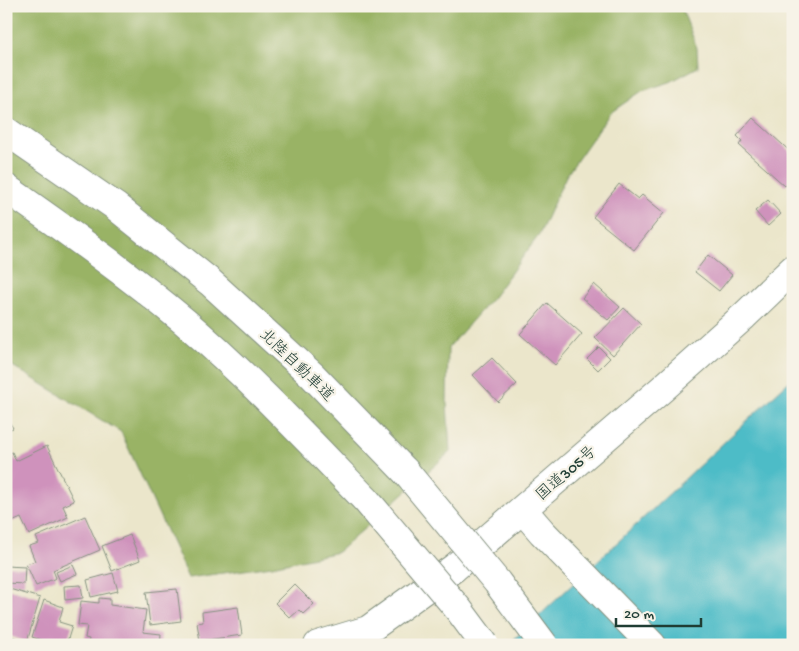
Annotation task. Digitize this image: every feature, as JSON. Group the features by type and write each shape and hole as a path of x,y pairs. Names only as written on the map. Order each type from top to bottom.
{"main road":[{"name":"北陸自動車道","path":"6,131 115,206 210,282 312,375 404,471 497,582 544,645"},
{"path":"6,188 89,246 185,322 275,404 366,500 485,645"},
{"name":"国道305号","path":"318,645 368,630 454,568 744,316 793,269"},
{"path":"523,510 652,645"}],"green space":[{"path":"6,6 681,6 697,48 698,67 670,82 642,91 610,113 566,176 539,235 493,297 448,348 447,403 450,452 338,552 272,566 188,578 121,432 6,362"}],"water":[{"path":"793,378 793,645 508,645 783,387"}],"building":[{"path":"753,118 793,154 793,183 790,181 785,186 739,145 742,141 737,136"},
{"path":"619,184 638,199 642,195 664,213 634,250 593,217"},
{"path":"768,200 781,214 768,226 755,211"},
{"path":"708,255 732,275 719,291 695,272"},
{"path":"594,284 620,307 608,320 582,298"},
{"path":"547,303 582,334 555,365 520,334"},
{"path":"624,308 641,324 613,355 595,338"},
{"path":"599,347 610,358 598,370 587,359"},
{"path":"492,358 517,384 498,402 473,375"},
{"path":"6,417 13,428 6,431"},
{"path":"47,446 74,501 63,506 68,517 29,535 21,518 12,522 6,510 6,455 12,452 16,461"},
{"path":"85,516 100,550 53,570 56,578 36,586 26,564 35,561 29,546 39,543 36,537"},
{"path":"130,535 140,560 112,571 102,546"},
{"path":"73,565 77,574 60,581 56,572"},
{"path":"6,566 25,567 24,584 6,583"},
{"path":"113,573 118,591 91,597 87,580"},
{"path":"294,584 314,604 303,614 299,610 290,618 275,603"},
{"path":"81,585 83,598 65,600 64,586"},
{"path":"6,588 40,598 27,642 7,635"},
{"path":"177,589 181,621 150,625 146,592"},
{"path":"99,598 110,599 110,605 146,610 143,632 161,634 160,645 88,645 89,639 85,638 87,626 78,625 81,601 99,603"},
{"path":"44,600 63,607 59,622 72,626 66,645 56,645 32,637"},
{"path":"238,607 242,635 200,641 197,623 203,622 202,612"}]}
